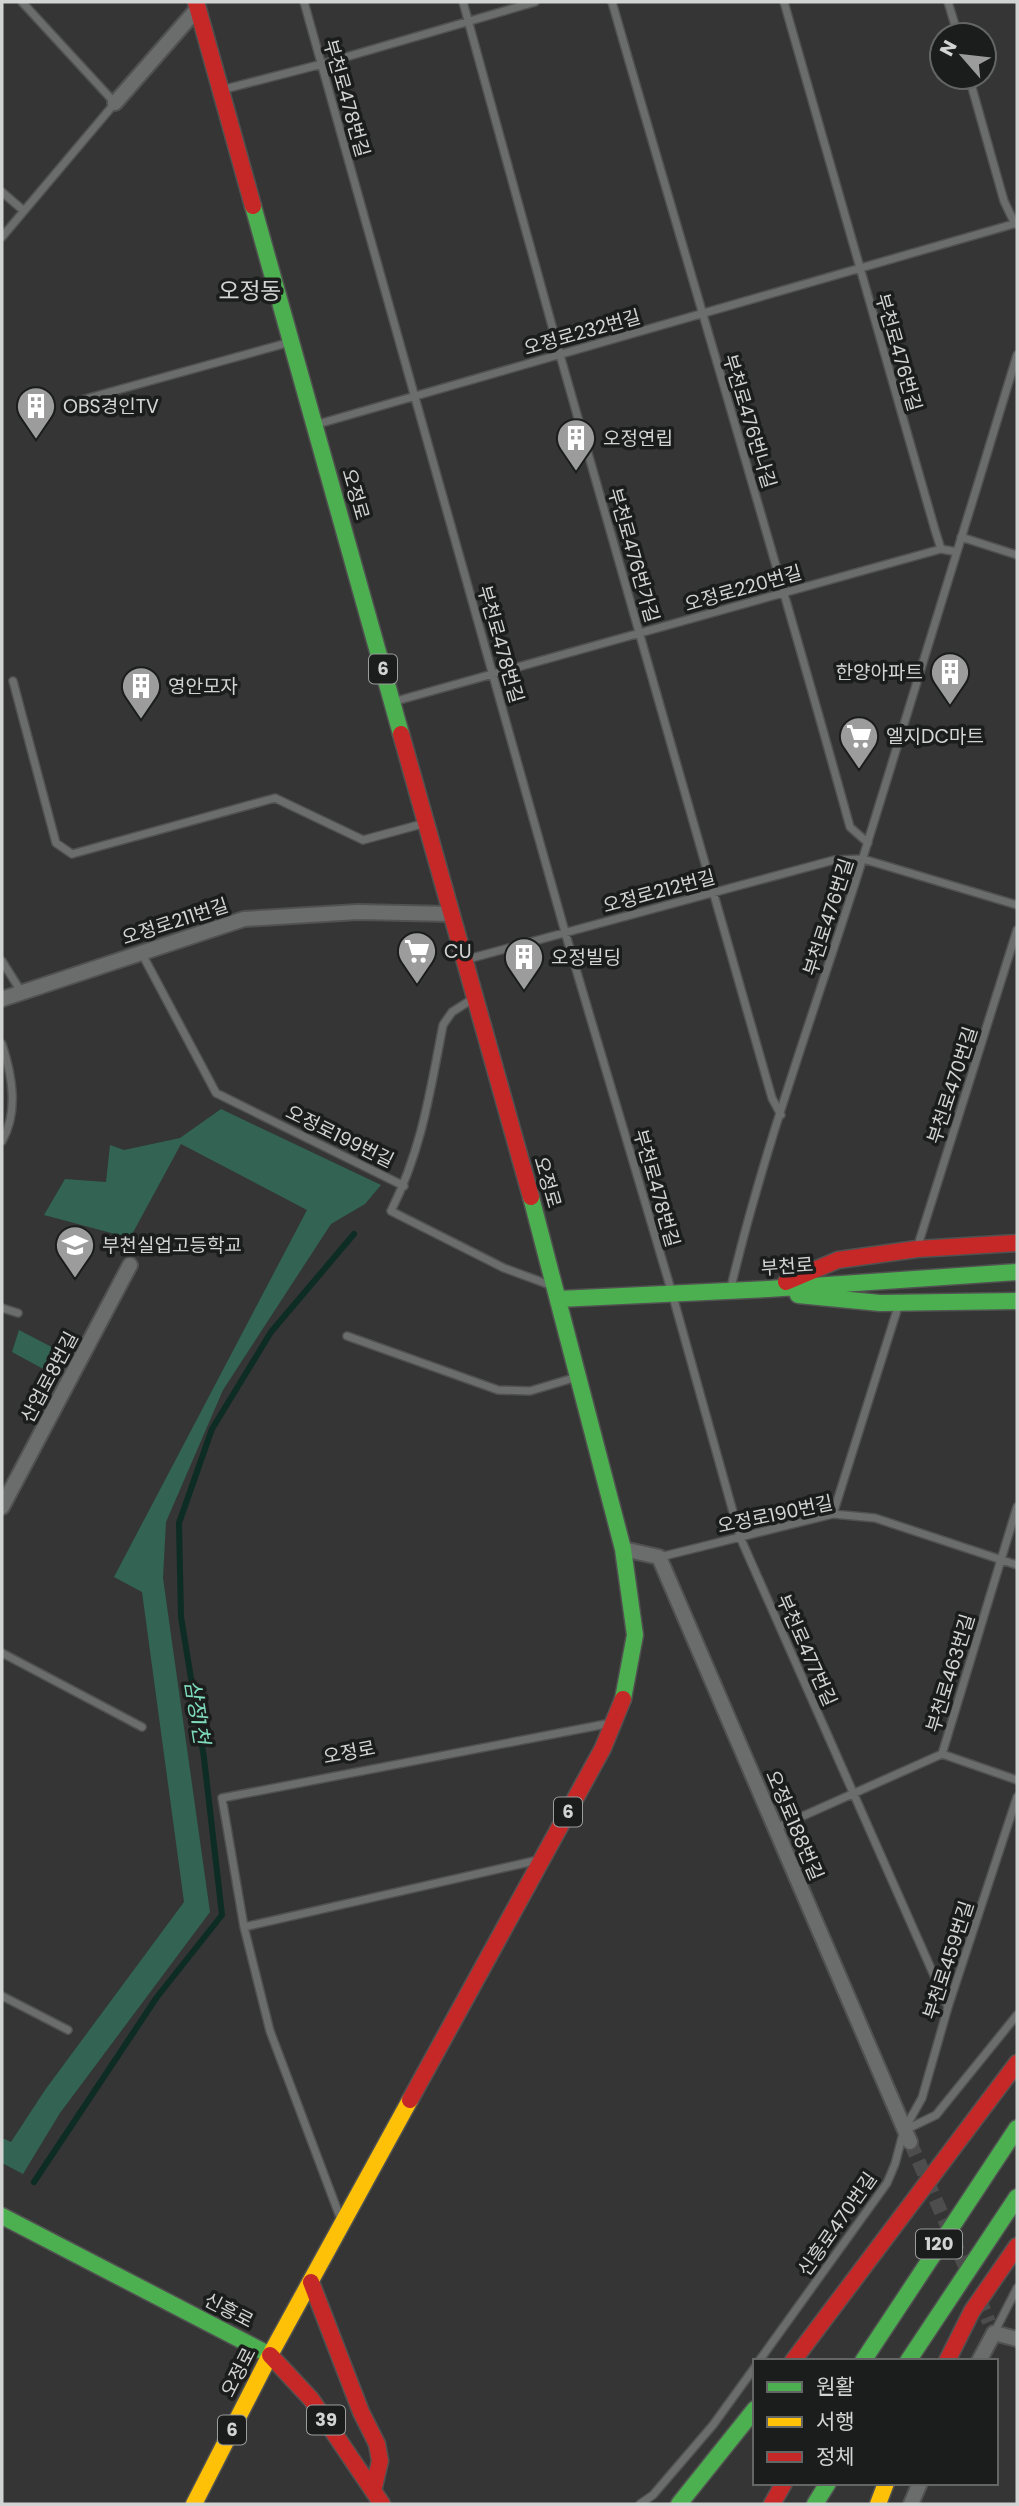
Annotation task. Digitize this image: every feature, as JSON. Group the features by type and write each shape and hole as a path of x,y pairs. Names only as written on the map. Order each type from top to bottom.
{"main road":[{"name":"오정로","path":"194,2504 270,2355 603,1748 625,1693 635,1635 623,1549 557,1293 197,5"},
{"path":"768,1289 838,1260 917,1249 1017,1243"},
{"name":"부천로","path":"557,1293 730,1291 1017,1272"},
{"path":"768,1289 827,1300 899,1305 1017,1301"},
{"path":"795,2359 1017,2063"},
{"name":"120","path":"864,2359 1017,2128"},
{"name":"120","path":"909,2359 1017,2197"},
{"name":"신흥로","path":"2,2216 270,2355 311,2399 378,2498"},
{"path":"948,2359 972,2311 1017,2246"},
{"path":"311,2282 377,2444 380,2461 378,2498"},
{"path":"679,2504 753,2412"},
{"path":"772,2504 783,2485"},
{"path":"815,2504 827,2485"},
{"path":"878,2504 885,2485"}],"street":[{"path":"116,103 197,5"},
{"name":"오정로211번길","path":"2,999 244,919 358,912 451,914"},
{"name":"산업로8번길","path":"2,1507 130,1265"},
{"path":"623,1549 659,1557"},
{"name":"오정로188번길","path":"659,1557 907,2136"},
{"path":"980,2359 992,2327 1017,2339"},
{"path":"911,2504 919,2485"}],"lane":[{"path":"2,237 116,103 22,2"},
{"name":"부천로478번길","path":"304,2 565,932 672,1293"},
{"name":"부천로476번가길","path":"463,2 713,892 772,1098 781,1115"},
{"path":"221,90 322,64 534,2"},
{"name":"부천로476번나길","path":"612,2 701,314 786,592 850,827 868,843"},
{"path":"785,2 859,268"},
{"path":"948,2 954,21"},
{"name":"오정로232번길","path":"314,425 1016,224 1004,201 973,91"},
{"path":"2,192 24,211"},
{"name":"부천로476번길","path":"859,268 941,549"},
{"path":"74,402 292,342"},
{"name":"부천로476번길","path":"730,1291 781,1115 868,843 1017,355"},
{"path":"961,537 1017,555"},
{"path":"941,549 957,552"},
{"name":"오정로220번길","path":"392,702 941,549"},
{"path":"13,681 56,843 72,854 275,797 363,840 426,823"},
{"path":"863,859 1017,905"},
{"name":"오정로212번길","path":"464,960 834,860 863,859"},
{"name":"부천로470번길","path":"917,1249 1017,930"},
{"name":"오정로199번길","path":"141,952 216,1093 404,1185 391,1211 557,1293"},
{"path":"2,961 22,993"},
{"path":"404,1185 422,1135 443,1026 452,1012 475,998"},
{"path":"2,1044 11,1072 12,1110 8,1130 2,1141"},
{"name":"부천로477번길","path":"672,1293 740,1537 948,2007"},
{"path":"833,1514 899,1305"},
{"path":"2,1308 18,1313"},
{"path":"347,1336 498,1390 530,1391 579,1377"},
{"name":"부천로463번길","path":"775,1828 943,1754 1017,1507"},
{"name":"오정로190번길","path":"659,1557 833,1514 875,1518 1017,1565"},
{"path":"2,1653 142,1727"},
{"name":"오정로","path":"342,2224 270,2031 244,1927 222,1797 614,1722"},
{"path":"943,1754 1017,1780"},
{"name":"부천로459번길","path":"907,2136 922,2098 948,2007 1017,1797"},
{"path":"244,1927 542,1859"},
{"path":"2,1996 68,2030"},
{"path":"907,2136 916,2126 936,2115 1017,2015"},
{"name":"신흥로470번길","path":"760,2359 887,2183 907,2136"},
{"path":"992,2327 1017,2288"},
{"path":"640,2504 653,2495 713,2425 753,2370"}],"green space":[{"path":"221,1109 381,1185 365,1204 331,1224 223,1390 166,1522 163,1578 210,1912 60,2113 23,2174 2,2163 2,2138 11,2142 45,2090 184,1902 142,1592 114,1577 307,1210 181,1144 130,1238 44,1215 65,1179 106,1182 110,1145 124,1150 180,1138"},
{"path":"19,1330 69,1356 58,1377 12,1352"}],"waterway":[{"name":"삼정1천","path":"34,2182 157,1997 222,1915 204,1758 181,1617 179,1523 212,1429 271,1332 354,1234"}],"tunnel":[{"path":"910,2142 968,2273"},
{"path":"979,2298 989,2322"}],"traffic: fast":[{"path":"253,206 401,734"},
{"path":"531,1197 623,1549 635,1635 623,1699"},
{"path":"559,1299 768,1289 1017,1272"},
{"path":"798,1295 880,1303 1017,1301"},
{"path":"864,2359 1017,2128"},
{"path":"909,2359 1017,2197"},
{"path":"2,2216 270,2355"},
{"path":"679,2504 753,2412"},
{"path":"815,2504 827,2485"}],"traffic: slow":[{"path":"194,2504 270,2355 410,2100"},
{"path":"878,2504 885,2485"}],"traffic: jam":[{"path":"196,2 253,206"},
{"path":"401,734 531,1197"},
{"path":"786,1282 838,1260 917,1249 1017,1243"},
{"path":"410,2100 603,1748 623,1699"},
{"path":"795,2359 1017,2063"},
{"path":"948,2359 972,2311 1017,2246"},
{"path":"311,2282 361,2412 377,2444 380,2461 373,2491"},
{"path":"270,2355 311,2399 382,2504"},
{"path":"772,2504 783,2485"}],"place":[{"name":"OBS경인TV","path":"36,440"},
{"name":"오정연립","path":"576,472"},
{"name":"한양아파트","path":"950,706"},
{"name":"영안모자","path":"141,720"},
{"name":"엘지DC마트","path":"859,770"},
{"name":"CU","path":"417,985"},
{"name":"오정빌딩","path":"524,991"},
{"name":"부천실업고등학교","path":"75,1279"}],"district":[{"name":"오정동","path":"250,291"}]}
